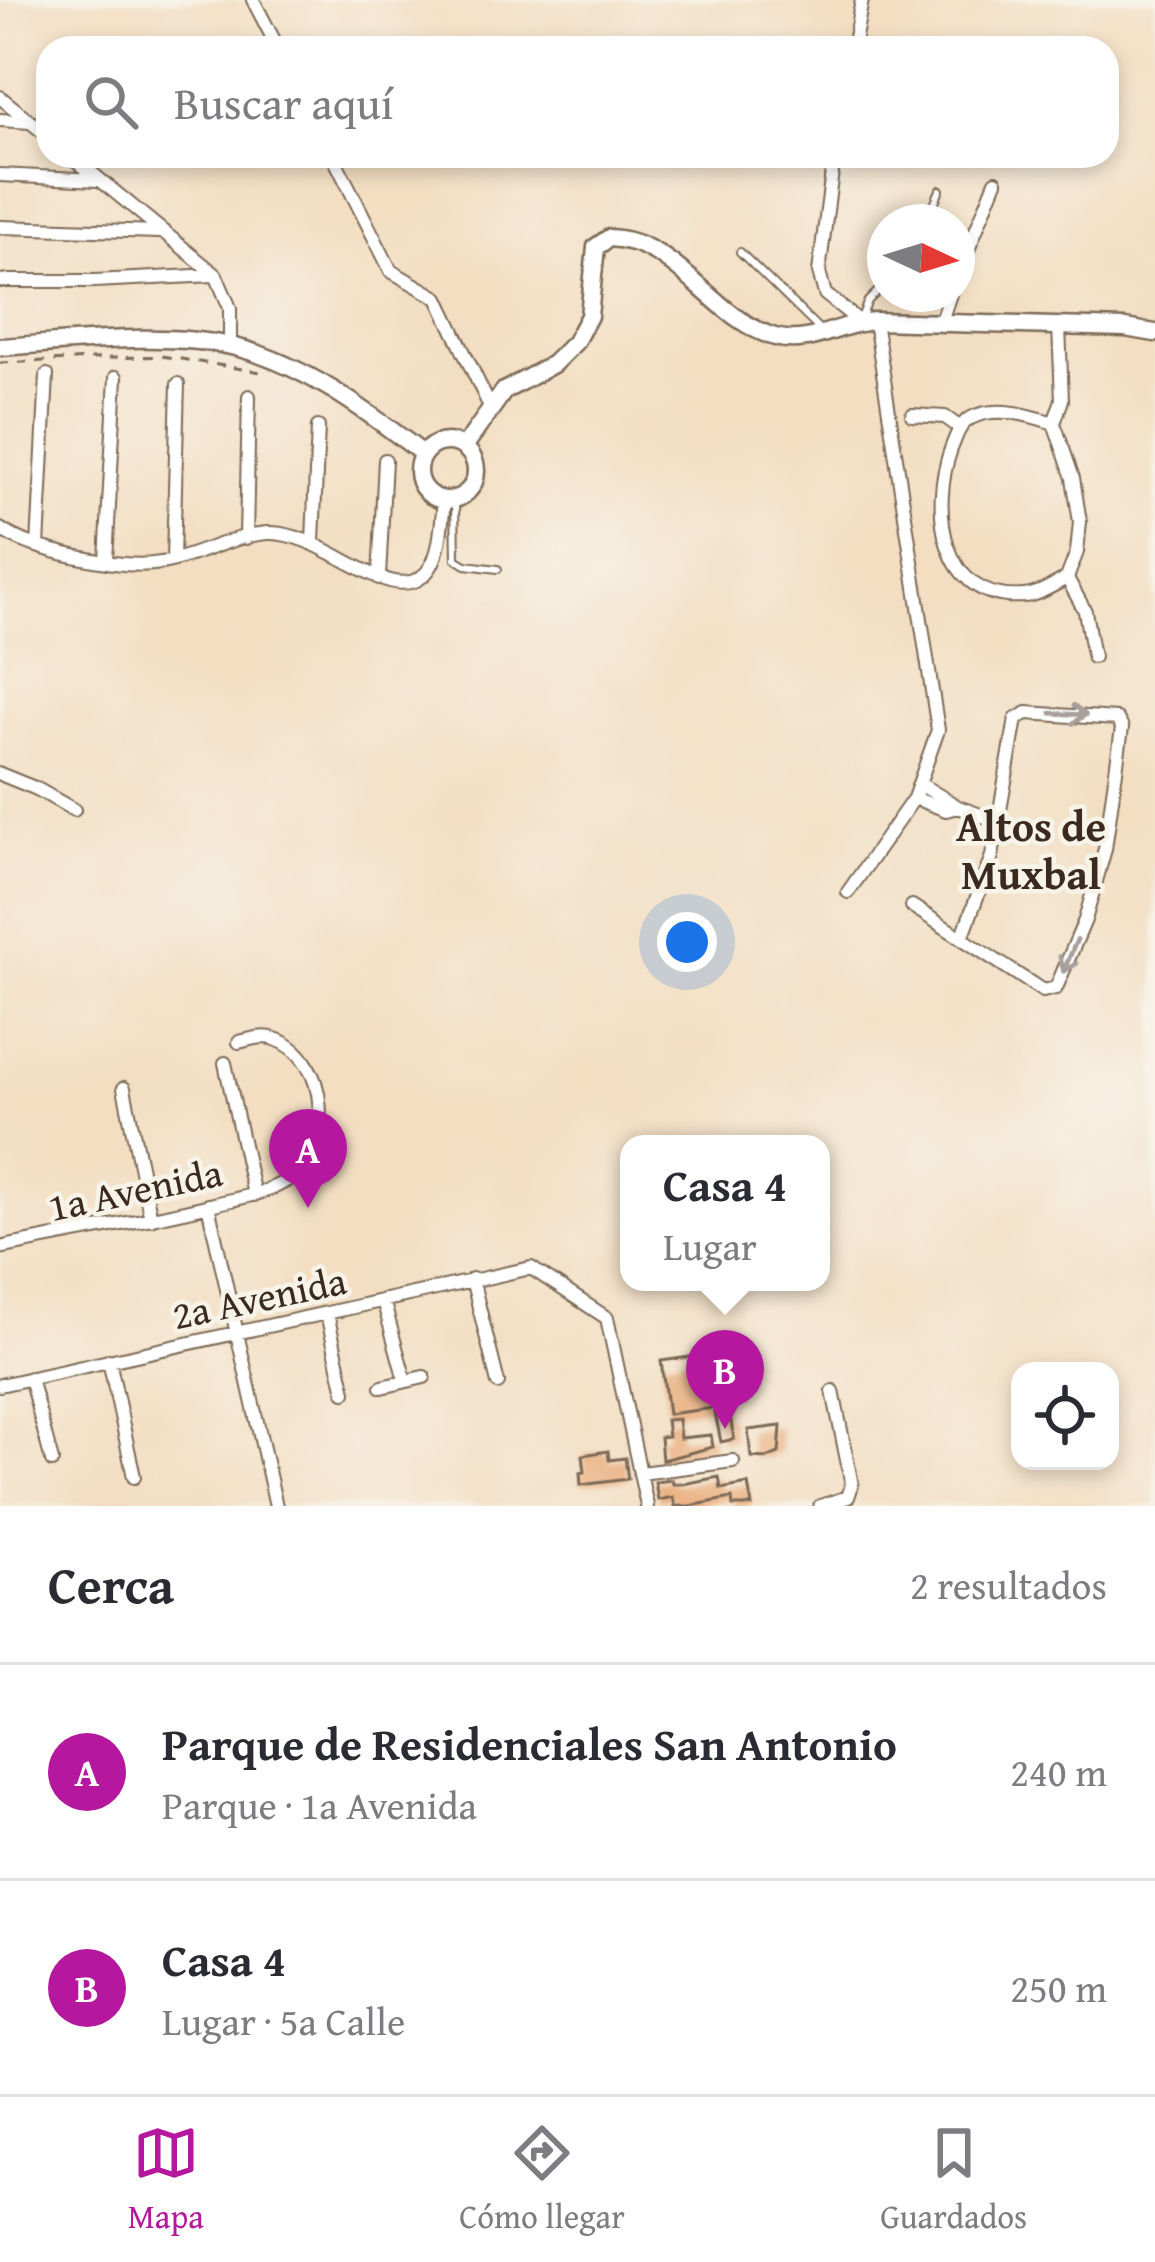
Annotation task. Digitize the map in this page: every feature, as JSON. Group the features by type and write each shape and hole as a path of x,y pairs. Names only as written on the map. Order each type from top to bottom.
{"street":[{"path":"254,0 272,36"},
{"path":"855,36 862,0"},
{"path":"0,97 36,126"},
{"path":"0,120 32,123"},
{"path":"85,168 216,275 230,308 230,346"},
{"path":"339,168 391,272 438,298 491,409"},
{"path":"832,168 819,272 825,294 868,322 938,718 937,738 914,798 848,892"},
{"path":"0,175 99,180"},
{"path":"975,233 996,181"},
{"path":"0,227 160,232"},
{"path":"464,447 504,392 554,364 574,342 589,316 596,247 609,238 644,244 728,311 774,337 824,335 868,322 941,321 1155,333"},
{"path":"0,281 216,275"},
{"path":"941,321 944,312"},
{"path":"1054,423 1010,412 972,417 959,428 940,489 943,530 956,564 977,586 1027,596 1066,578 1077,552 1080,522 1073,478 1054,423 1062,400 1059,326"},
{"path":"0,347 175,340 230,346 283,363 347,399 423,454"},
{"path":"38,546 46,375"},
{"path":"106,561 116,377"},
{"path":"172,559 178,384"},
{"path":"246,538 249,397"},
{"path":"912,415 945,417 959,428"},
{"path":"313,542 318,427"},
{"path":"0,529 38,546 106,561 160,564 266,533 295,535 395,585 419,580 429,569 449,500 472,486 476,476 464,447 442,442 423,454 418,465 423,488 449,500"},
{"path":"379,578 385,460"},
{"path":"1066,578 1085,611 1093,657"},
{"path":"912,906 1043,992 1056,988 1085,920 1106,849 1122,728 1112,716 1028,712 1018,716 992,856 962,938"},
{"path":"0,775 74,810"},
{"path":"920,784 958,807 1000,822"},
{"path":"914,798 946,810 958,807"},
{"name":"1a Avenida","path":"0,1248 254,1195 294,1177 308,1161 316,1140 320,1103 309,1070 272,1037 239,1042"},
{"path":"225,1063 254,1195"},
{"path":"124,1088 151,1219"},
{"path":"208,1205 275,1506"},
{"name":"2a Avenida","path":"0,1385 531,1268 607,1318 640,1473"},
{"path":"472,1279 498,1383"},
{"path":"383,1300 404,1380"},
{"path":"328,1314 345,1392"},
{"path":"109,1360 134,1477"},
{"path":"382,1387 424,1377"},
{"path":"30,1378 52,1461"},
{"path":"820,1506 848,1497 852,1485 833,1391"},
{"path":"647,1506 640,1473 733,1461"}],"lane":[{"path":"934,204 940,190"},
{"path":"740,252 824,335"},
{"path":"868,312 868,322"},
{"path":"449,500 456,559 498,569"}],"path":[{"path":"0,363 162,356 212,361 271,375"}],"building":[{"path":"704,1355 706,1370 719,1368 725,1417 730,1416 734,1439 721,1442 714,1408 668,1414 661,1361"},
{"path":"678,1419 680,1438 711,1435 713,1447 662,1460 660,1437 668,1436 666,1420"},
{"path":"781,1426 779,1453 751,1457 748,1430"},
{"path":"608,1451 609,1460 625,1458 628,1479 581,1485 583,1455"},
{"path":"719,1477 721,1489 748,1484 752,1506 733,1506 732,1498 690,1506 675,1506 673,1497 658,1500 655,1482 683,1484"}],"place":[{"name":"Parque de Residenciales San Antonio","path":"308,1208"},
{"name":"Casa 4","path":"725,1429"}],"district":[{"name":"Altos de Muxbal","path":"1031,849"}]}
